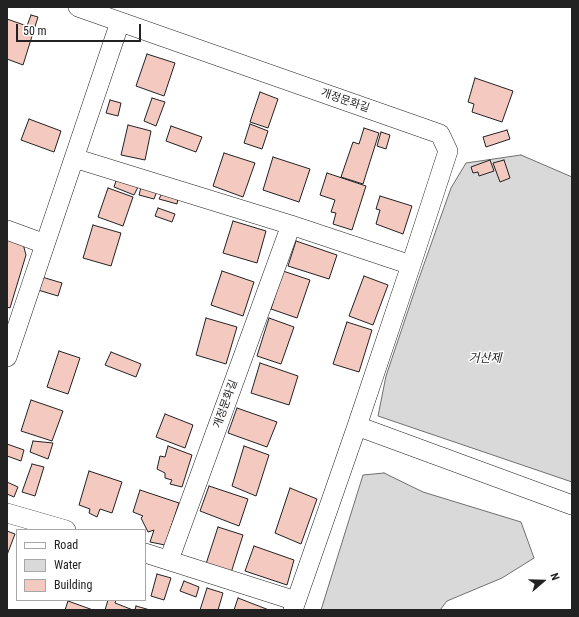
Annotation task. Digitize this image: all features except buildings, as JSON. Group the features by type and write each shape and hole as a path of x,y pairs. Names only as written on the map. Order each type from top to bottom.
{"street":[{"name":"개정문화길","path":"78,7 440,134 448,151 412,265 294,606 169,560 146,553"},
{"path":"7,357 13,322 45,244 120,22"},
{"path":"74,158 290,225 412,265"},
{"name":"개정문화길","path":"169,560 290,225"},
{"path":"7,230 45,244"},
{"path":"357,426 572,505"},
{"path":"7,513 63,529"}],"water":[{"name":"거산제","path":"521,155 572,177 572,482 378,416 386,376 451,188 466,163"},
{"path":"384,473 423,492 521,522 534,558 502,578 447,601 440,610 321,610 363,475"}]}
